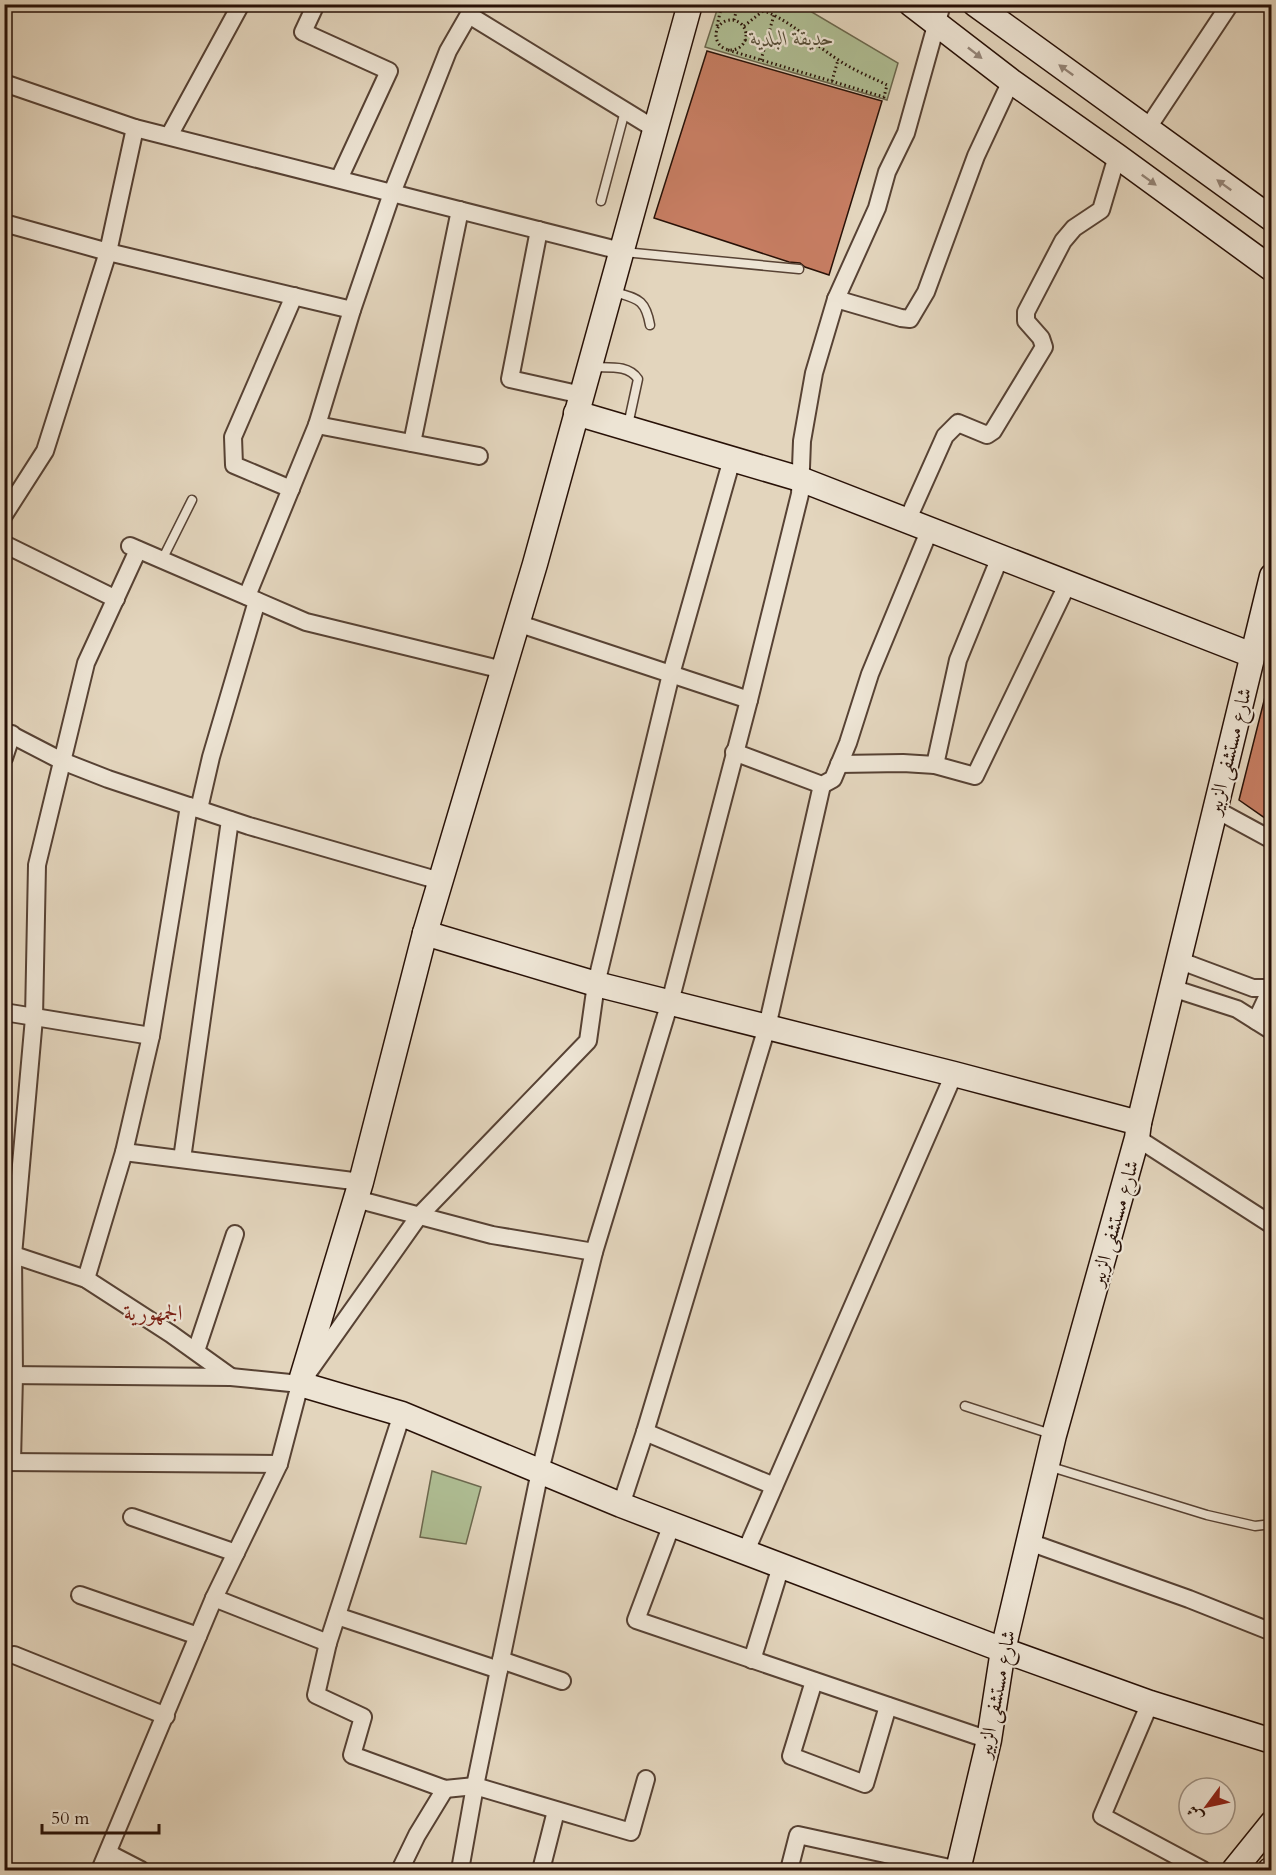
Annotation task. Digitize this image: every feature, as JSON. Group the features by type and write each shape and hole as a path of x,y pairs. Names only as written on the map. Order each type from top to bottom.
{"street":[{"path":"169,136 241,4"},
{"path":"316,4 303,32 389,70 339,179"},
{"path":"100,1870 214,1598 279,1464 300,1384 359,1190 425,933 517,623 690,4"},
{"path":"911,4 939,14 1011,81 1272,269"},
{"path":"975,4 1272,219"},
{"path":"1147,129 1230,4"},
{"path":"86,1279 124,1152 151,1036 194,808 211,757 252,598 317,424 352,310 392,193 448,51 472,10 654,129"},
{"path":"460,1870 475,1786 540,1471 594,1252 670,1002 800,494 802,441 814,373 836,299 877,208 887,172 906,133 939,14"},
{"path":"836,299 910,319 926,292 976,156 1011,81"},
{"path":"5,85 135,128 621,251"},
{"path":"4,515 45,451 108,252 135,128"},
{"path":"907,521 945,436 958,423 987,435 993,431 1044,347 1041,338 1026,321 1026,312 1063,241 1074,228 1101,210 1117,156"},
{"path":"412,443 460,210"},
{"path":"4,224 108,252 352,310"},
{"path":"539,230 510,379 579,404 627,428 800,479 1252,655"},
{"path":"291,489 234,465 232,449 233,437 294,296"},
{"path":"317,424 479,456"},
{"path":"300,1384 419,1216 588,1041 596,984 671,674 732,459"},
{"path":"621,1505 767,1028 822,785 833,779 870,674 930,530"},
{"path":"4,544 116,599"},
{"path":"279,1464 8,1462 9,1253 34,1018 37,865 86,663 116,599 134,548 306,622 503,670"},
{"path":"936,765 958,660 1000,557"},
{"name":"شارع مستشفى الزبير","path":"958,1870 989,1740 1003,1650 1054,1435 1138,1131 1272,576"},
{"path":"839,764 936,765 975,776 1068,583"},
{"path":"517,623 749,700"},
{"path":"4,758 8,733 62,761 108,779 230,820 440,881"},
{"path":"734,752 822,785"},
{"path":"1215,809 1272,840"},
{"path":"182,1159 230,820"},
{"path":"425,933 596,984 954,1074 1138,1131 1272,1225"},
{"path":"1178,960 1253,988 1271,988 1256,1021"},
{"path":"1172,988 1237,1009 1272,1031"},
{"path":"4,1012 151,1036"},
{"path":"745,1553 954,1074"},
{"path":"124,1152 182,1159 359,1190 419,1216 492,1235 594,1252"},
{"path":"196,1351 235,1234"},
{"path":"9,1253 86,1279 196,1351 231,1377"},
{"path":"9,1375 231,1377 300,1384 402,1414 621,1505 1003,1650 1150,1702 1272,1741"},
{"path":"402,1414 328,1643 316,1695 363,1717 352,1755 445,1789 475,1786 631,1832 646,1779"},
{"path":"645,1432 774,1486"},
{"path":"132,1517 236,1553"},
{"path":"672,1524 636,1620 989,1740"},
{"path":"1029,1542 1190,1599 1272,1632"},
{"path":"752,1660 781,1566"},
{"path":"80,1595 198,1636"},
{"path":"214,1598 328,1643"},
{"path":"337,1616 500,1665 562,1680"},
{"path":"14,1655 166,1716"},
{"path":"814,1681 791,1756 865,1784 888,1706"},
{"path":"1150,1702 1102,1816 1203,1870"},
{"path":"400,1870 417,1835 445,1789"},
{"path":"541,1870 556,1811"},
{"path":"1234,1870 1272,1823"},
{"path":"789,1870 798,1835 958,1870"},
{"path":"108,1853 141,1870"}],"lane":[{"path":"602,201 625,111"},
{"path":"621,251 799,270"},
{"path":"610,290 642,302 647,309 650,325"},
{"path":"590,367 627,368 638,379 627,428"},
{"path":"162,560 192,500"},
{"path":"965,1406 1054,1435"},
{"path":"1048,1466 1207,1515 1256,1526 1272,1524"}],"path":[{"path":"722,4 716,31 716,40 721,46 884,97 887,85 838,60 789,22 743,4"},
{"path":"734,20 738,4"},
{"path":"744,27 764,12"},
{"path":"761,60 774,15"},
{"path":"716,31 719,24 726,20 734,20 744,27"},
{"path":"728,50 739,47 745,40 744,27"},
{"path":"745,40 765,46"},
{"path":"832,81 838,60"}],"green space":[{"name":"حديقة البلدية","path":"719,4 800,5 898,63 887,100 705,47"},
{"path":"432,1471 481,1487 466,1544 420,1537"}],"building":[{"path":"707,51 882,101 829,275 800,263 789,262 654,218"},
{"path":"1267,689 1272,690 1272,823 1239,800"}],"district":[{"name":"الجمهورية","path":"153,1312"}]}
